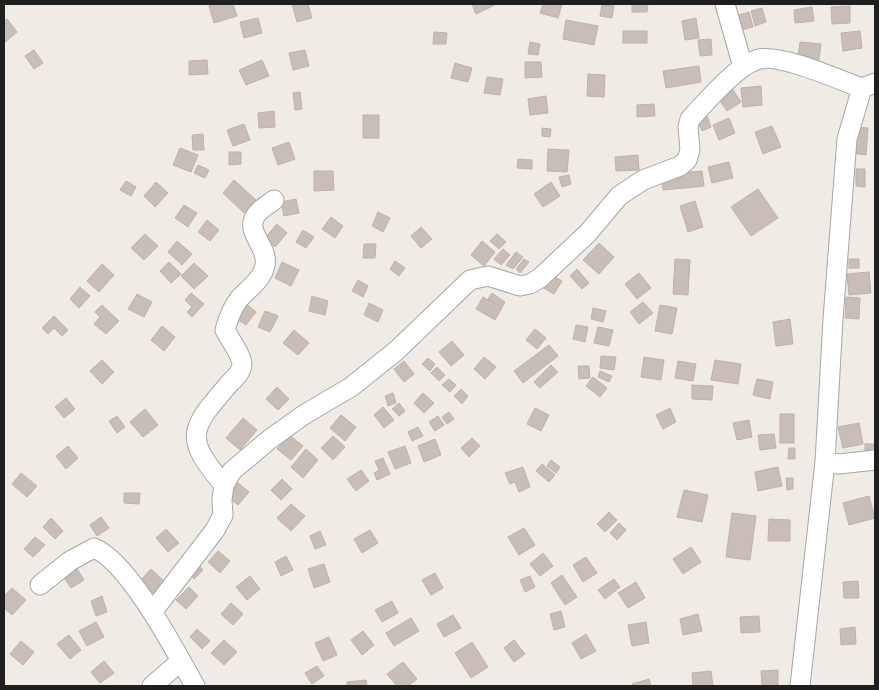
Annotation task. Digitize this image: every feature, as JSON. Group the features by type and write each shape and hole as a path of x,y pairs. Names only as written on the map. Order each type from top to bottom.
{"street":[{"path":"725,4 743,67"},
{"path":"153,612 215,530 223,515 224,485 232,471 270,439 305,414 351,387 396,351 470,280 488,276 520,286 530,284 540,278 588,233 619,196 643,180 680,166 686,160 690,150 688,127 690,120 743,67 760,59 787,61 869,86 847,138 833,319 825,462 800,686"},
{"path":"224,485 207,465 196,447 196,433 209,407 239,374 242,366 241,360 225,330 229,315 239,299 254,285 265,266 264,249 256,238 252,224 257,214 274,200"},
{"path":"825,462 839,464 875,460"},
{"path":"40,585 70,561 94,548 106,553 153,612 195,686"},
{"path":"152,686 181,661"}],"building":[{"path":"214,4 233,4 237,16 214,23 209,6"},
{"path":"292,4 308,4 312,18 297,22"},
{"path":"472,4 495,4 495,5 476,14"},
{"path":"543,4 562,4 558,18 540,13"},
{"path":"632,4 648,4 647,12 632,12"},
{"path":"602,5 614,6 612,18 600,16"},
{"path":"850,6 850,23 832,24 831,7"},
{"path":"812,7 814,21 795,23 794,10"},
{"path":"762,8 766,22 755,26 751,11"},
{"path":"749,12 753,27 737,31 733,17"},
{"path":"258,18 262,33 244,38 240,22"},
{"path":"696,18 699,38 685,40 682,21"},
{"path":"7,19 17,32 4,43 4,21"},
{"path":"566,20 598,26 594,45 563,39"},
{"path":"623,31 647,31 647,43 623,43"},
{"path":"860,31 862,48 843,51 841,33"},
{"path":"434,32 447,33 446,44 433,44"},
{"path":"711,39 712,55 700,56 698,40"},
{"path":"530,42 540,44 538,55 528,54"},
{"path":"800,42 821,44 818,66 797,64"},
{"path":"34,50 43,63 34,69 25,56"},
{"path":"305,50 309,66 293,70 289,53"},
{"path":"207,60 208,74 189,75 189,61"},
{"path":"262,60 269,76 246,85 239,70"},
{"path":"525,62 541,62 542,77 525,78"},
{"path":"455,63 472,68 468,82 451,78"},
{"path":"699,66 701,82 666,88 663,71"},
{"path":"588,74 605,75 604,97 587,96"},
{"path":"487,77 503,79 500,95 484,93"},
{"path":"761,86 762,105 743,107 741,88"},
{"path":"731,87 741,102 727,111 717,96"},
{"path":"300,92 302,109 295,110 293,93"},
{"path":"546,96 548,113 530,115 528,99"},
{"path":"654,104 655,116 637,117 637,105"},
{"path":"274,111 275,127 259,128 258,113"},
{"path":"363,115 379,115 379,138 363,138"},
{"path":"707,116 711,127 702,131 697,119"},
{"path":"729,118 735,133 719,140 713,125"},
{"path":"244,124 250,140 233,146 227,130"},
{"path":"772,126 781,147 763,154 755,132"},
{"path":"855,127 868,128 866,155 852,153"},
{"path":"542,128 551,129 550,137 542,136"},
{"path":"203,134 204,150 193,150 192,135"},
{"path":"289,142 295,159 278,165 272,148"},
{"path":"180,148 198,155 191,172 173,165"},
{"path":"548,149 569,150 567,172 547,171"},
{"path":"229,152 241,152 241,164 229,165"},
{"path":"638,155 639,170 616,171 615,157"},
{"path":"518,159 532,160 532,169 517,168"},
{"path":"729,162 733,178 712,183 708,167"},
{"path":"198,165 209,170 205,178 194,173"},
{"path":"856,169 865,169 865,187 856,186"},
{"path":"314,171 333,171 334,190 314,191"},
{"path":"702,171 704,186 663,190 661,175"},
{"path":"569,175 571,184 562,187 559,177"},
{"path":"234,180 256,200 244,213 223,193"},
{"path":"126,181 136,187 131,196 120,190"},
{"path":"156,182 168,193 155,207 144,196"},
{"path":"551,182 560,196 543,207 534,194"},
{"path":"758,189 778,218 751,236 731,207"},
{"path":"296,199 299,213 284,216 281,202"},
{"path":"695,201 703,227 688,232 680,206"},
{"path":"184,205 197,213 188,227 175,218"},
{"path":"378,212 390,218 383,232 372,226"},
{"path":"331,217 343,226 335,238 322,229"},
{"path":"207,220 219,230 210,241 198,232"},
{"path":"277,224 287,233 275,247 265,238"},
{"path":"421,227 432,239 421,248 411,236"},
{"path":"303,230 314,237 306,248 296,242"},
{"path":"145,234 158,246 144,260 131,248"},
{"path":"497,234 506,242 499,249 490,241"},
{"path":"177,241 192,254 182,265 168,252"},
{"path":"482,241 495,252 484,266 471,255"},
{"path":"599,243 614,257 599,274 583,260"},
{"path":"364,244 376,244 375,258 363,258"},
{"path":"503,249 510,255 501,265 494,259"},
{"path":"516,252 523,257 513,269 506,265"},
{"path":"524,259 529,262 520,273 516,269"},
{"path":"675,259 690,260 688,295 673,294"},
{"path":"849,259 859,259 859,268 849,268"},
{"path":"395,261 405,268 399,276 390,269"},
{"path":"169,262 181,274 171,283 160,271"},
{"path":"282,262 299,270 291,286 275,278"},
{"path":"194,263 208,276 194,289 181,276"},
{"path":"102,264 114,275 99,292 87,281"},
{"path":"577,269 589,283 582,289 570,276"},
{"path":"869,272 871,293 849,295 847,274"},
{"path":"547,273 562,281 554,294 540,286"},
{"path":"639,273 651,288 637,299 625,284"},
{"path":"358,280 368,286 363,297 352,291"},
{"path":"80,287 90,296 79,308 70,299"},
{"path":"191,293 204,304 192,317 187,312 192,307 185,300"},
{"path":"492,293 505,302 502,307 488,299"},
{"path":"137,294 152,302 144,317 128,309"},
{"path":"312,296 328,301 325,315 309,311"},
{"path":"483,297 502,308 495,320 476,309"},
{"path":"846,297 860,298 859,319 845,318"},
{"path":"643,302 653,313 639,324 630,312"},
{"path":"245,303 256,312 246,325 234,317"},
{"path":"369,303 383,310 378,322 364,315"},
{"path":"102,305 119,321 106,334 94,324 100,317 95,312"},
{"path":"660,305 677,308 672,334 655,331"},
{"path":"593,308 606,311 603,322 591,319"},
{"path":"265,311 278,316 270,332 258,327"},
{"path":"54,316 68,330 62,336 54,328 48,334 42,328"},
{"path":"790,319 793,344 776,346 773,322"},
{"path":"576,325 588,327 585,342 573,339"},
{"path":"162,326 175,337 164,351 151,340"},
{"path":"598,327 613,330 609,346 594,343"},
{"path":"535,329 546,338 537,349 526,340"},
{"path":"294,330 309,343 298,355 283,343"},
{"path":"452,341 464,355 451,366 439,352"},
{"path":"549,345 558,356 523,383 514,371"},
{"path":"601,356 616,357 614,370 600,368"},
{"path":"484,357 496,367 485,379 474,369"},
{"path":"644,357 664,360 661,380 641,377"},
{"path":"428,358 435,364 430,371 422,364"},
{"path":"102,360 114,372 102,384 90,371"},
{"path":"715,360 741,364 738,384 711,380"},
{"path":"404,361 414,374 404,382 394,369"},
{"path":"678,361 696,364 693,381 675,378"},
{"path":"551,365 558,372 540,388 534,382"},
{"path":"578,366 589,366 590,378 579,379"},
{"path":"437,367 445,375 439,381 431,373"},
{"path":"600,371 612,376 609,382 598,377"},
{"path":"593,377 607,388 600,397 586,386"},
{"path":"449,379 456,385 450,392 442,385"},
{"path":"757,379 773,382 770,399 753,395"},
{"path":"692,385 713,386 712,400 692,399"},
{"path":"277,387 289,399 278,410 266,399"},
{"path":"461,389 468,396 462,404 454,396"},
{"path":"393,393 396,403 388,406 385,396"},
{"path":"423,393 434,403 424,413 414,403"},
{"path":"66,398 75,409 64,418 55,407"},
{"path":"399,403 405,411 399,416 392,409"},
{"path":"383,407 394,420 384,428 374,415"},
{"path":"535,408 549,415 541,431 527,424"},
{"path":"670,408 676,422 663,429 656,415"},
{"path":"145,409 158,425 143,437 130,422"},
{"path":"449,412 454,419 447,424 442,417"},
{"path":"780,414 794,414 794,443 780,443"},
{"path":"341,415 356,427 345,441 330,428"},
{"path":"117,416 125,427 117,433 109,421"},
{"path":"438,416 444,425 435,431 429,422"},
{"path":"243,418 257,430 240,450 226,438"},
{"path":"749,420 752,437 737,440 733,423"},
{"path":"859,423 863,444 843,448 838,427"},
{"path":"418,427 423,436 412,441 408,432"},
{"path":"774,434 776,448 760,450 758,435"},
{"path":"289,435 303,446 291,460 277,449"},
{"path":"333,436 345,447 333,460 321,448"},
{"path":"472,438 480,446 469,457 461,448"},
{"path":"435,439 441,455 424,462 418,446"},
{"path":"865,444 875,444 875,453 865,453"},
{"path":"68,446 78,458 66,469 56,456"},
{"path":"405,446 411,463 395,469 388,452"},
{"path":"789,448 795,448 795,459 788,459"},
{"path":"306,449 318,460 303,478 291,467"},
{"path":"383,458 390,474 377,480 374,473 379,470 375,461"},
{"path":"551,460 560,467 556,473 547,466"},
{"path":"542,464 555,475 549,482 536,471"},
{"path":"523,467 530,487 519,492 515,482 510,484 505,473"},
{"path":"778,467 782,486 758,491 755,472"},
{"path":"361,470 369,481 356,491 347,479"},
{"path":"21,473 37,486 27,497 12,484"},
{"path":"786,478 793,478 793,489 787,490"},
{"path":"282,479 292,489 281,500 271,490"},
{"path":"237,482 249,492 238,505 226,495"},
{"path":"684,490 708,495 702,522 677,517"},
{"path":"124,493 140,493 139,504 124,503"},
{"path":"869,496 875,518 849,525 843,503"},
{"path":"291,504 305,516 291,531 277,518"},
{"path":"609,512 617,520 605,532 597,524"},
{"path":"732,513 756,516 750,560 726,557"},
{"path":"101,517 109,528 97,536 90,525"},
{"path":"51,518 63,531 55,539 43,527"},
{"path":"769,519 790,520 790,541 768,541"},
{"path":"619,523 626,530 617,540 610,533"},
{"path":"524,528 535,545 519,555 508,537"},
{"path":"166,529 179,543 168,552 156,538"},
{"path":"370,530 378,543 362,553 354,539"},
{"path":"320,531 326,545 315,549 310,536"},
{"path":"35,537 45,545 33,557 24,549"},
{"path":"691,547 701,562 683,574 673,559"},
{"path":"218,551 230,561 220,573 208,562"},
{"path":"543,553 553,566 540,576 530,564"},
{"path":"286,556 293,570 281,576 275,562"},
{"path":"586,557 597,573 583,582 573,565"},
{"path":"195,561 203,570 194,579 185,570"},
{"path":"324,564 330,582 314,588 308,569"},
{"path":"75,566 84,580 71,588 62,575"},
{"path":"151,569 165,582 154,594 140,581"},
{"path":"435,573 443,588 431,595 422,580"},
{"path":"562,575 577,597 565,605 551,583"},
{"path":"250,576 260,589 247,600 236,587"},
{"path":"530,576 535,587 525,592 520,580"},
{"path":"614,579 620,587 605,599 598,590"},
{"path":"858,581 859,598 844,598 843,582"},
{"path":"636,582 645,598 628,608 618,593"},
{"path":"189,587 198,596 186,609 176,600"},
{"path":"12,588 26,600 12,615 4,608 4,596"},
{"path":"102,596 107,612 96,616 91,601"},
{"path":"392,601 398,613 382,622 375,610"},
{"path":"231,603 243,614 233,625 221,614"},
{"path":"561,611 565,627 554,630 550,614"},
{"path":"698,614 702,631 683,635 680,619"},
{"path":"453,615 461,628 444,637 437,624"},
{"path":"759,616 760,632 741,633 740,617"},
{"path":"411,618 419,631 394,646 386,633"},
{"path":"96,622 104,637 87,646 79,631"},
{"path":"646,622 649,643 632,646 628,625"},
{"path":"855,627 856,644 841,645 840,629"},
{"path":"197,629 210,641 202,649 190,637"},
{"path":"363,631 374,645 362,655 351,640"},
{"path":"586,634 596,651 581,659 572,643"},
{"path":"69,635 81,650 70,659 57,644"},
{"path":"329,637 337,655 323,661 315,643"},
{"path":"224,640 237,652 224,665 211,653"},
{"path":"514,640 525,654 514,662 504,648"},
{"path":"21,641 34,652 23,665 10,654"},
{"path":"472,642 488,667 471,678 455,653"},
{"path":"104,661 114,673 100,683 91,672"},
{"path":"403,662 417,679 408,686 397,686 387,674"},
{"path":"317,666 324,676 312,684 305,673"},
{"path":"778,670 778,686 762,686 761,671"},
{"path":"711,671 713,686 693,686 692,673"},
{"path":"649,679 651,686 633,686 632,684"},
{"path":"366,680 367,686 347,686 347,682"}]}
